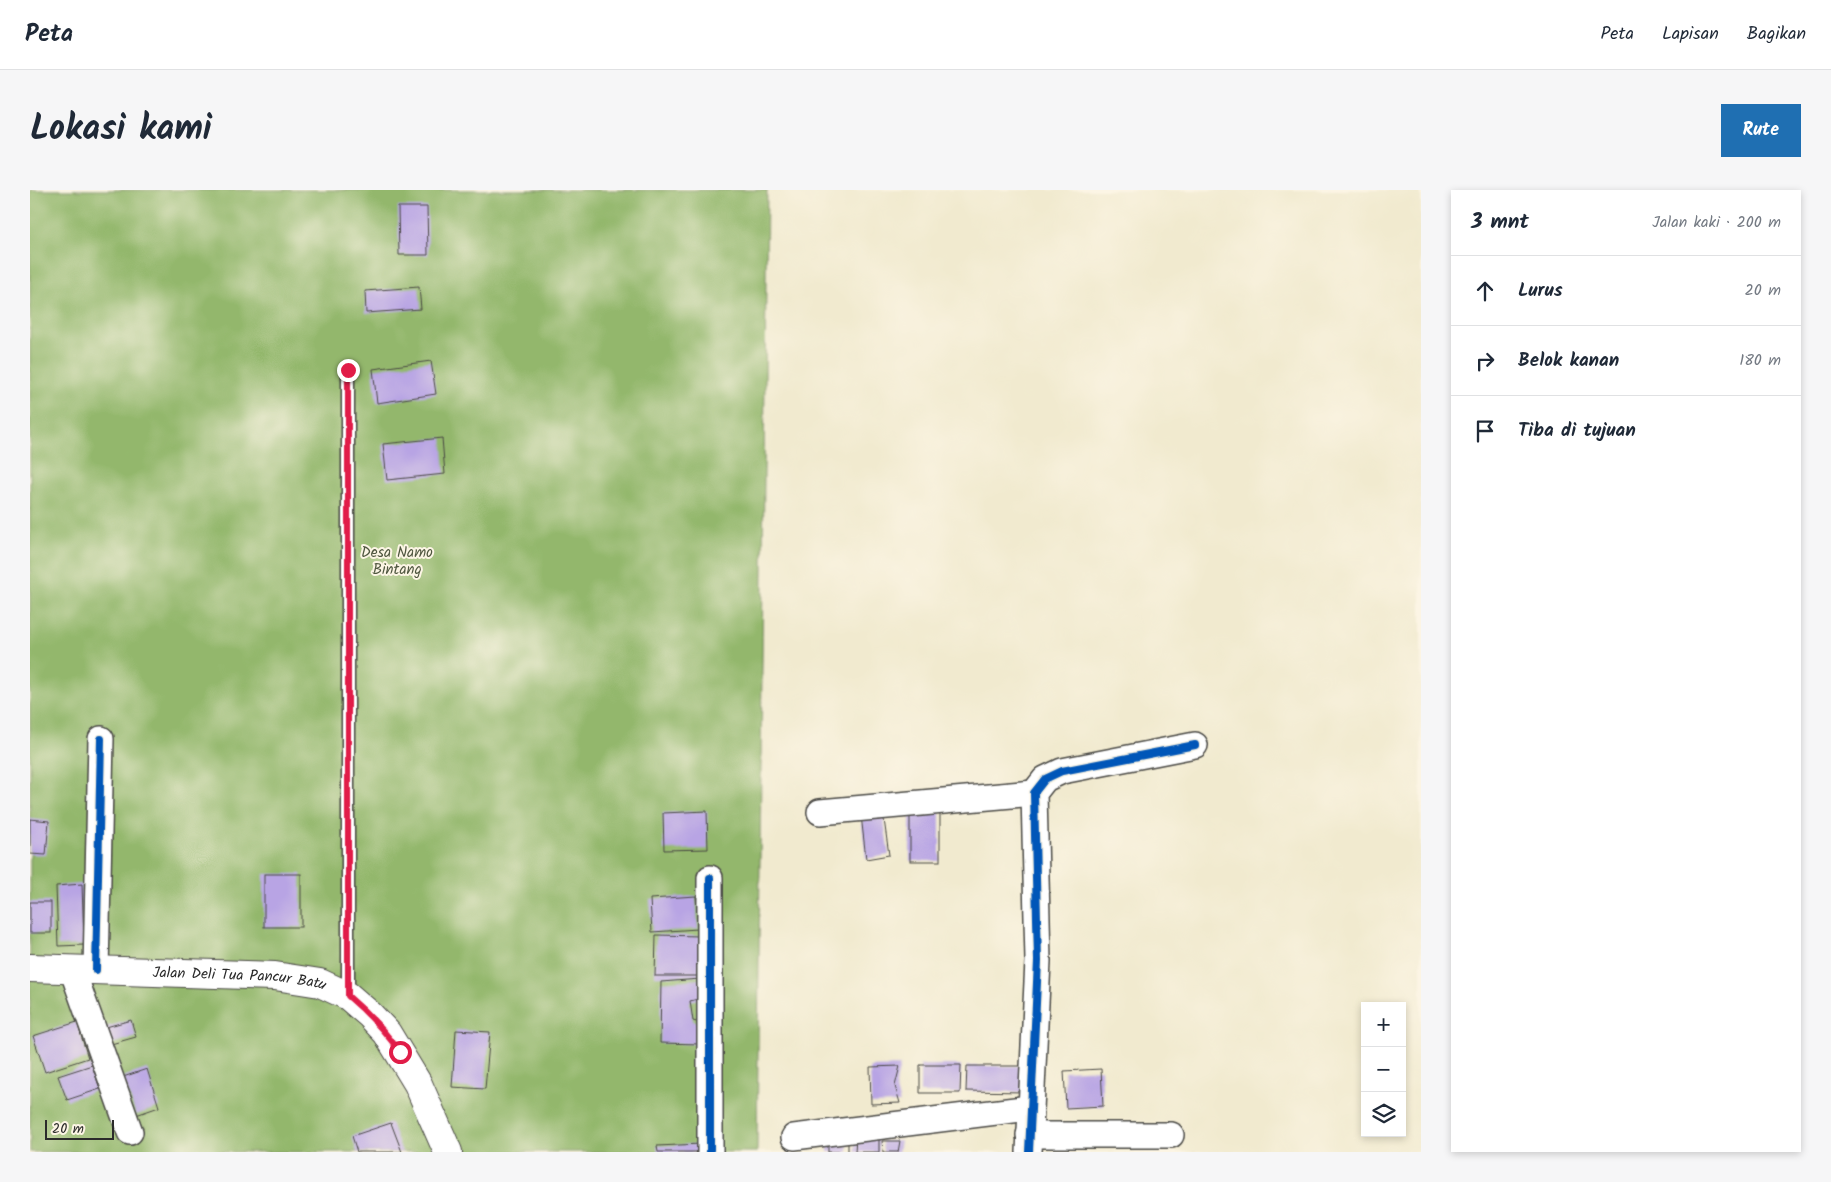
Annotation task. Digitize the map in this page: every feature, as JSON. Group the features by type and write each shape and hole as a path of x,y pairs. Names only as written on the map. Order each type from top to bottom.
{"main road":[{"name":"Jalan Deli Tua Pancur Batu","path":"30,968 275,976 320,983 348,996 387,1033 418,1084 448,1152"}],"street":[{"path":"101,740 84,970 130,1132"},
{"path":"1171,1135 1029,1144 1038,961 1034,793 1045,779 1062,771 1195,746"},
{"path":"820,812 1034,793"},
{"path":"710,878 710,1152"},
{"path":"794,1136 1030,1108"}],"lane":[{"path":"348,370 348,996"}],"green space":[{"name":"Desa Namo Bintang","path":"30,190 767,190 757,1152 30,1152"}],"building":[{"path":"398,207 427,207 428,255 399,255"},
{"path":"419,287 421,309 366,313 365,291"},
{"path":"431,361 436,394 377,403 373,369"},
{"path":"442,438 445,474 387,480 383,444"},
{"path":"910,809 940,809 940,861 910,861"},
{"path":"707,811 708,849 664,850 663,813"},
{"path":"883,812 889,855 866,859 861,815"},
{"path":"30,819 49,821 46,855 30,854"},
{"path":"264,874 301,874 301,927 264,927"},
{"path":"82,884 84,945 58,946 56,886"},
{"path":"696,896 698,929 652,932 650,899"},
{"path":"30,902 51,902 51,933 30,933"},
{"path":"656,935 700,936 699,976 655,976"},
{"path":"700,979 702,998 690,1001 693,1021 700,1023 700,1044 660,1043 661,982"},
{"path":"131,1020 136,1037 104,1046 99,1029"},
{"path":"77,1022 88,1058 45,1072 33,1036"},
{"path":"456,1030 490,1032 485,1089 452,1087"},
{"path":"92,1065 100,1089 67,1100 58,1076"},
{"path":"920,1065 961,1065 960,1093 920,1093"},
{"path":"900,1066 895,1086 900,1103 871,1104 870,1067"},
{"path":"967,1066 1023,1066 1023,1092 966,1091"},
{"path":"147,1069 159,1107 136,1115 123,1077"},
{"path":"1101,1069 1103,1106 1066,1108 1064,1071"},
{"path":"391,1123 402,1152 357,1152 352,1136"},
{"path":"828,1135 848,1135 848,1152 828,1152"},
{"path":"856,1136 879,1137 879,1152 855,1152"},
{"path":"882,1141 900,1141 898,1152 883,1152"},
{"path":"701,1144 701,1152 658,1152 657,1146"}],"cycle path":[{"path":"96,970 101,739"},
{"path":"1029,1152 1038,961 1034,793 1045,779 1062,771 1195,745"},
{"path":"710,878 710,1152"}],"route":[{"path":"348,370 348,996 387,1033 400,1052"}]}
